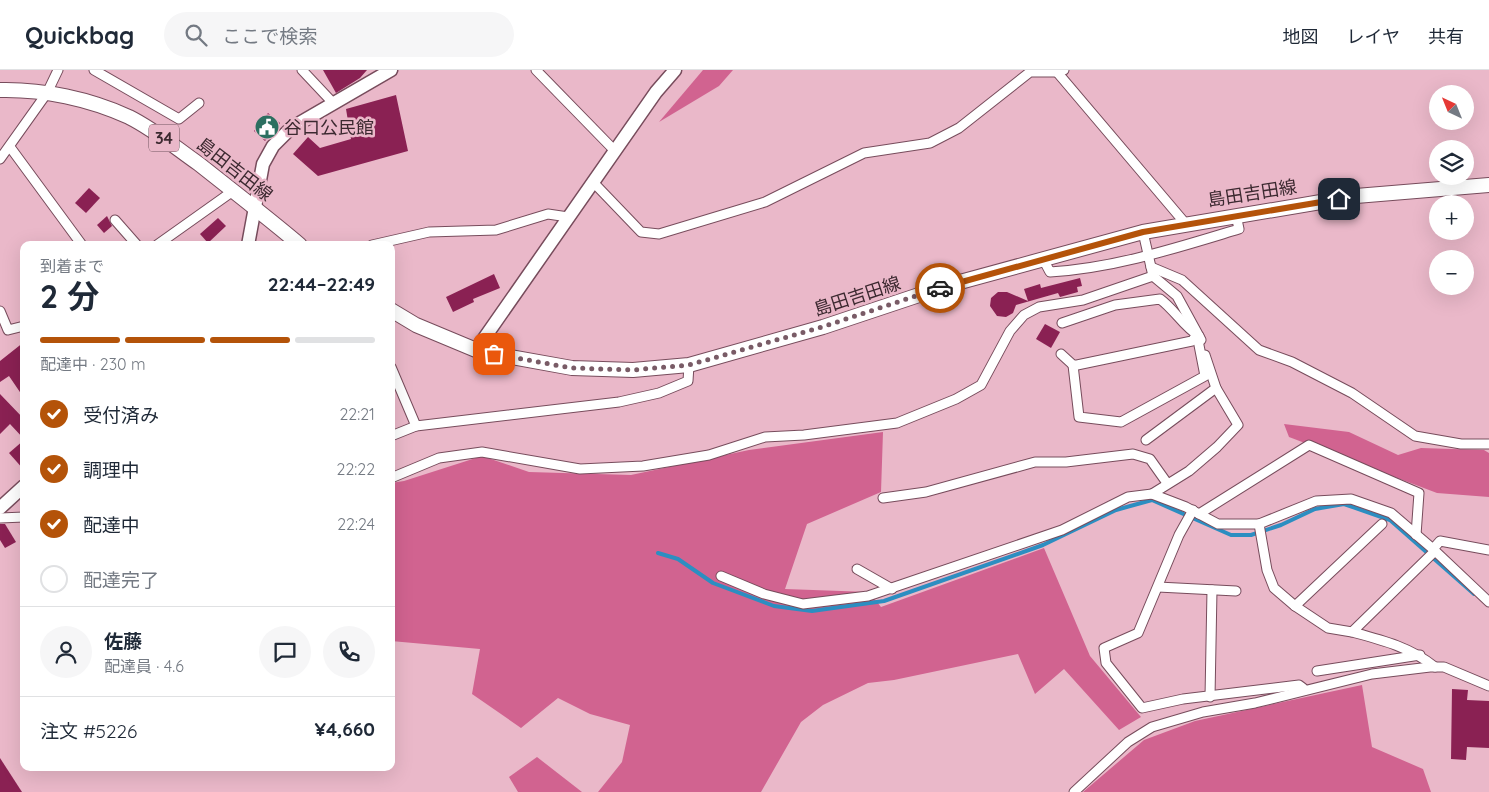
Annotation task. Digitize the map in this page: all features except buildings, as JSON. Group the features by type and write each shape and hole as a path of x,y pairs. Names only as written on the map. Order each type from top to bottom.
{"main road":[{"name":"島田吉田線","path":"0,90 46,93 80,100 129,117 160,136 256,208 295,241"},
{"name":"島田吉田線","path":"395,312 416,325 476,350 572,368 633,370 689,365 822,327 949,285 1042,259 1185,223 1356,196 1489,185"}],"street":[{"path":"0,159 46,93 58,70"},
{"path":"94,70 179,119 200,103"},
{"path":"302,70 334,104"},
{"path":"249,241 263,164 273,146 291,128 391,70"},
{"path":"536,70 615,151"},
{"path":"476,350 656,92 675,70"},
{"path":"593,182 641,232 659,234 765,202 864,153 930,143 959,128 1030,72 1061,71 1185,223"},
{"path":"10,147 79,241"},
{"path":"163,241 233,191"},
{"path":"390,241 429,232 496,230 548,214 568,217"},
{"path":"1042,259 1050,272 1080,270 1239,229 1236,215"},
{"path":"115,220 133,241"},
{"path":"1144,234 1152,271 1177,296 1198,336 1216,388 1238,425 1217,447 1189,470 1166,483 1152,494"},
{"path":"395,476 439,458 482,452 580,470 643,466 709,455 765,437 804,435 897,423 956,399 981,385 1010,332 1024,315 1039,307 1083,300 1152,271 1182,280 1259,350 1292,362 1352,393 1415,436 1461,444 1488,444"},
{"path":"1062,323 1115,305 1160,300 1172,308 1189,331 1198,336"},
{"path":"0,311 4,332 20,327"},
{"path":"1061,354 1073,365 1079,417 1121,422 1204,376 1198,336"},
{"path":"1073,365 1192,341 1198,336"},
{"path":"395,434 416,426 619,402 651,395 688,381 689,365"},
{"path":"395,376 416,426"},
{"path":"1146,440 1216,388"},
{"path":"1305,690 1299,685 1183,699 1142,708 1106,663 1104,648 1138,633 1186,523 1195,512 1309,445 1419,494 1416,535"},
{"path":"882,498 926,492 1035,462 1066,462 1133,454 1150,459 1166,483"},
{"path":"0,508 20,490"},
{"path":"721,576 764,594 802,604 868,596 1062,530 1128,497 1152,494 1218,524 1259,525 1316,501 1351,499 1390,513 1489,602"},
{"path":"0,518 20,517"},
{"path":"1295,606 1382,524"},
{"path":"1259,525 1267,570 1274,588 1295,606 1328,628 1382,640 1420,655 1435,667"},
{"path":"1352,632 1434,551 1440,541 1489,550"},
{"path":"857,569 892,589"},
{"path":"1158,588 1236,591"},
{"path":"1210,697 1212,590"},
{"path":"1317,671 1420,655"},
{"path":"1074,792 1128,742 1152,727 1203,712 1255,703 1372,674 1435,667 1444,667 1489,686"}],"shaded area":[{"path":"703,70 733,70 719,86 659,122"},
{"path":"1284,424 1349,432 1398,455 1421,448 1484,450 1489,453 1489,497 1437,493 1289,437"},
{"path":"883,432 881,492 807,524 785,589 869,592 881,607 1044,548 1090,656 1141,717 1119,730 1064,669 1035,694 1018,654 894,680 868,683 823,705 801,722 761,792 598,792 622,762 630,725 590,714 558,698 521,728 472,694 480,649 395,641 395,482 482,456 529,472 631,475 749,450"},
{"path":"1362,685 1372,747 1423,769 1431,792 1083,792 1144,740 1195,721"},
{"path":"537,757 582,792 518,792 509,777"}],"waterway":[{"path":"658,553 678,559 713,583 774,606 812,611 884,601 1043,545 1116,510 1152,500 1231,535 1251,535 1281,525 1315,509 1344,504 1390,520 1474,594"}],"way so far":[{"path":"494,354 572,368 633,370 689,365 740,352 822,327 940,288"}],"place":[{"name":"谷口公民館","path":"267,127"}],"route":[{"path":"940,288 1143,232 1185,223 1339,199"}]}
